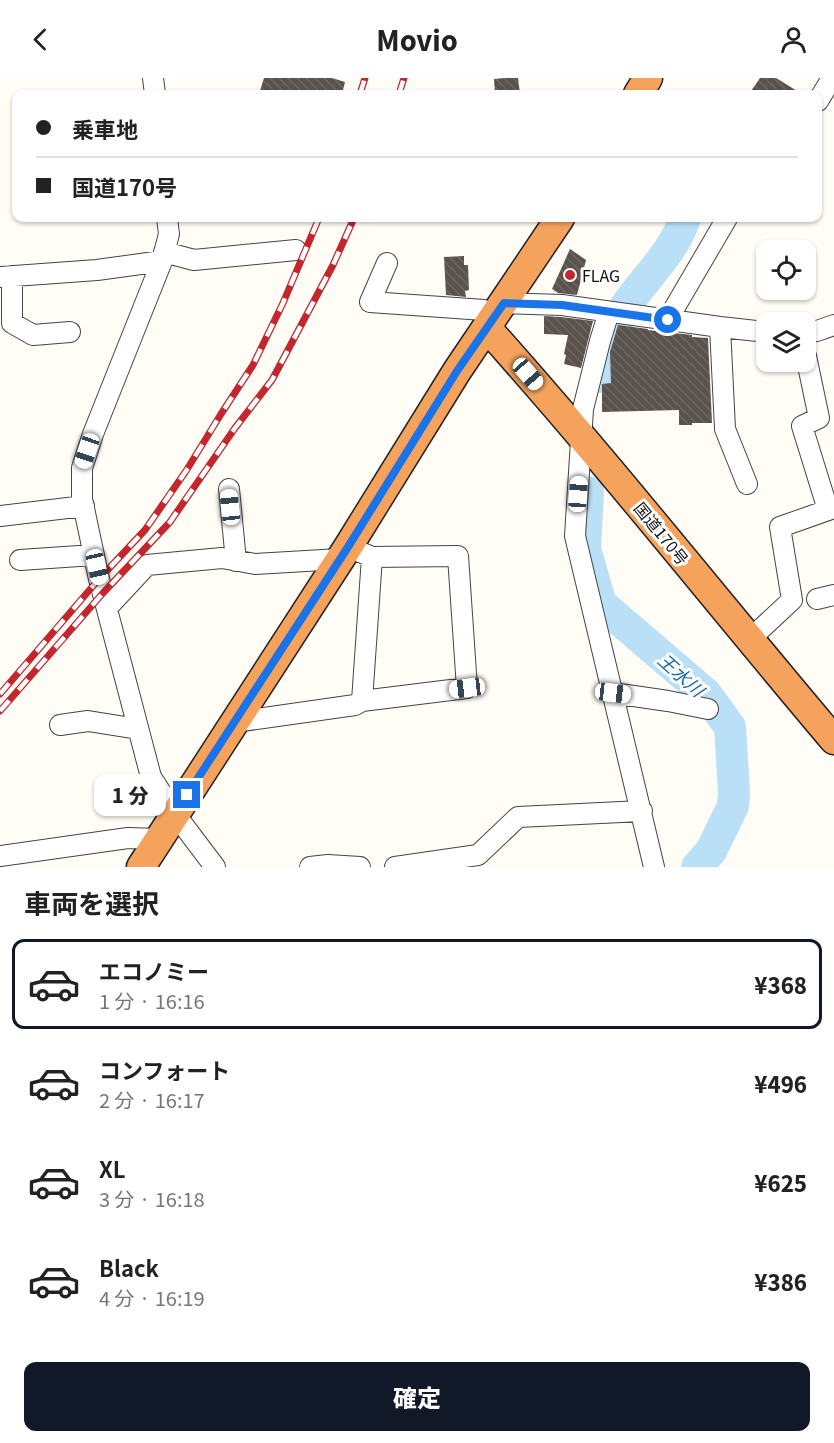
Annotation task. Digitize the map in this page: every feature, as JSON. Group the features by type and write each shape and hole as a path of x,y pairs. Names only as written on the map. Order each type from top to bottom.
{"highway":[{"path":"141,867 234,722 353,555 457,371 557,222"},
{"name":"国道170号","path":"495,316 581,436 834,740"}],"street":[{"path":"168,222 169,234 163,257 93,434 82,468 84,506 107,608 151,777 175,814 215,867"},
{"path":"668,320 725,222"},
{"path":"70,332 33,335 12,323 6,276 97,270 163,257 194,260 296,250"},
{"path":"387,263 370,302 484,310 495,316 562,305 756,331"},
{"path":"617,313 600,341 583,409 575,536 654,867"},
{"path":"816,331 834,325"},
{"path":"720,327 718,430 747,484"},
{"path":"749,640 792,600 780,527 831,509 802,426 819,418 809,372"},
{"path":"229,489 236,561"},
{"path":"0,516 84,506"},
{"path":"20,560 94,555"},
{"path":"353,555 362,701"},
{"path":"107,608 147,565 222,558 255,564 353,555 458,556 467,688 362,701 355,705 234,722"},
{"path":"613,693 708,709"},
{"path":"60,724 88,722 138,729"},
{"path":"395,867 478,855 518,817 642,811"},
{"path":"0,856 128,838 159,839"},
{"path":"310,867 328,865 360,867"}],"building":[{"path":"264,78 332,78 345,82 343,90 260,90"},
{"path":"518,78 520,90 495,90 494,79"},
{"path":"760,78 776,78 796,90 752,90"},
{"name":"FLAG","path":"570,249 586,260 577,295 558,293 552,289"},
{"path":"464,256 464,265 468,265 469,290 465,291 466,297 446,295 444,257"},
{"path":"544,316 593,321 581,368 564,364 568,335 544,334"},
{"path":"618,325 708,338 712,423 679,425 679,410 602,412 602,384 611,383 610,352"}],"waterway":[{"name":"王水川","path":"600,377 620,315 674,242 683,222"},
{"name":"王水川","path":"588,492 585,549 601,604 706,694 730,727 733,806 711,851 697,867"}],"railway":[{"path":"361,90 365,78"},
{"path":"400,90 404,78"},
{"path":"0,694 99,579 145,530 186,471 253,365 283,303 317,222"},
{"path":"0,711 103,593 170,522 235,428 272,380 333,265 352,222"}],"place":[{"name":"FLAG","path":"570,275"}],"route":[{"path":"187,795 348,547 457,371 504,303 562,305 668,320"}]}
